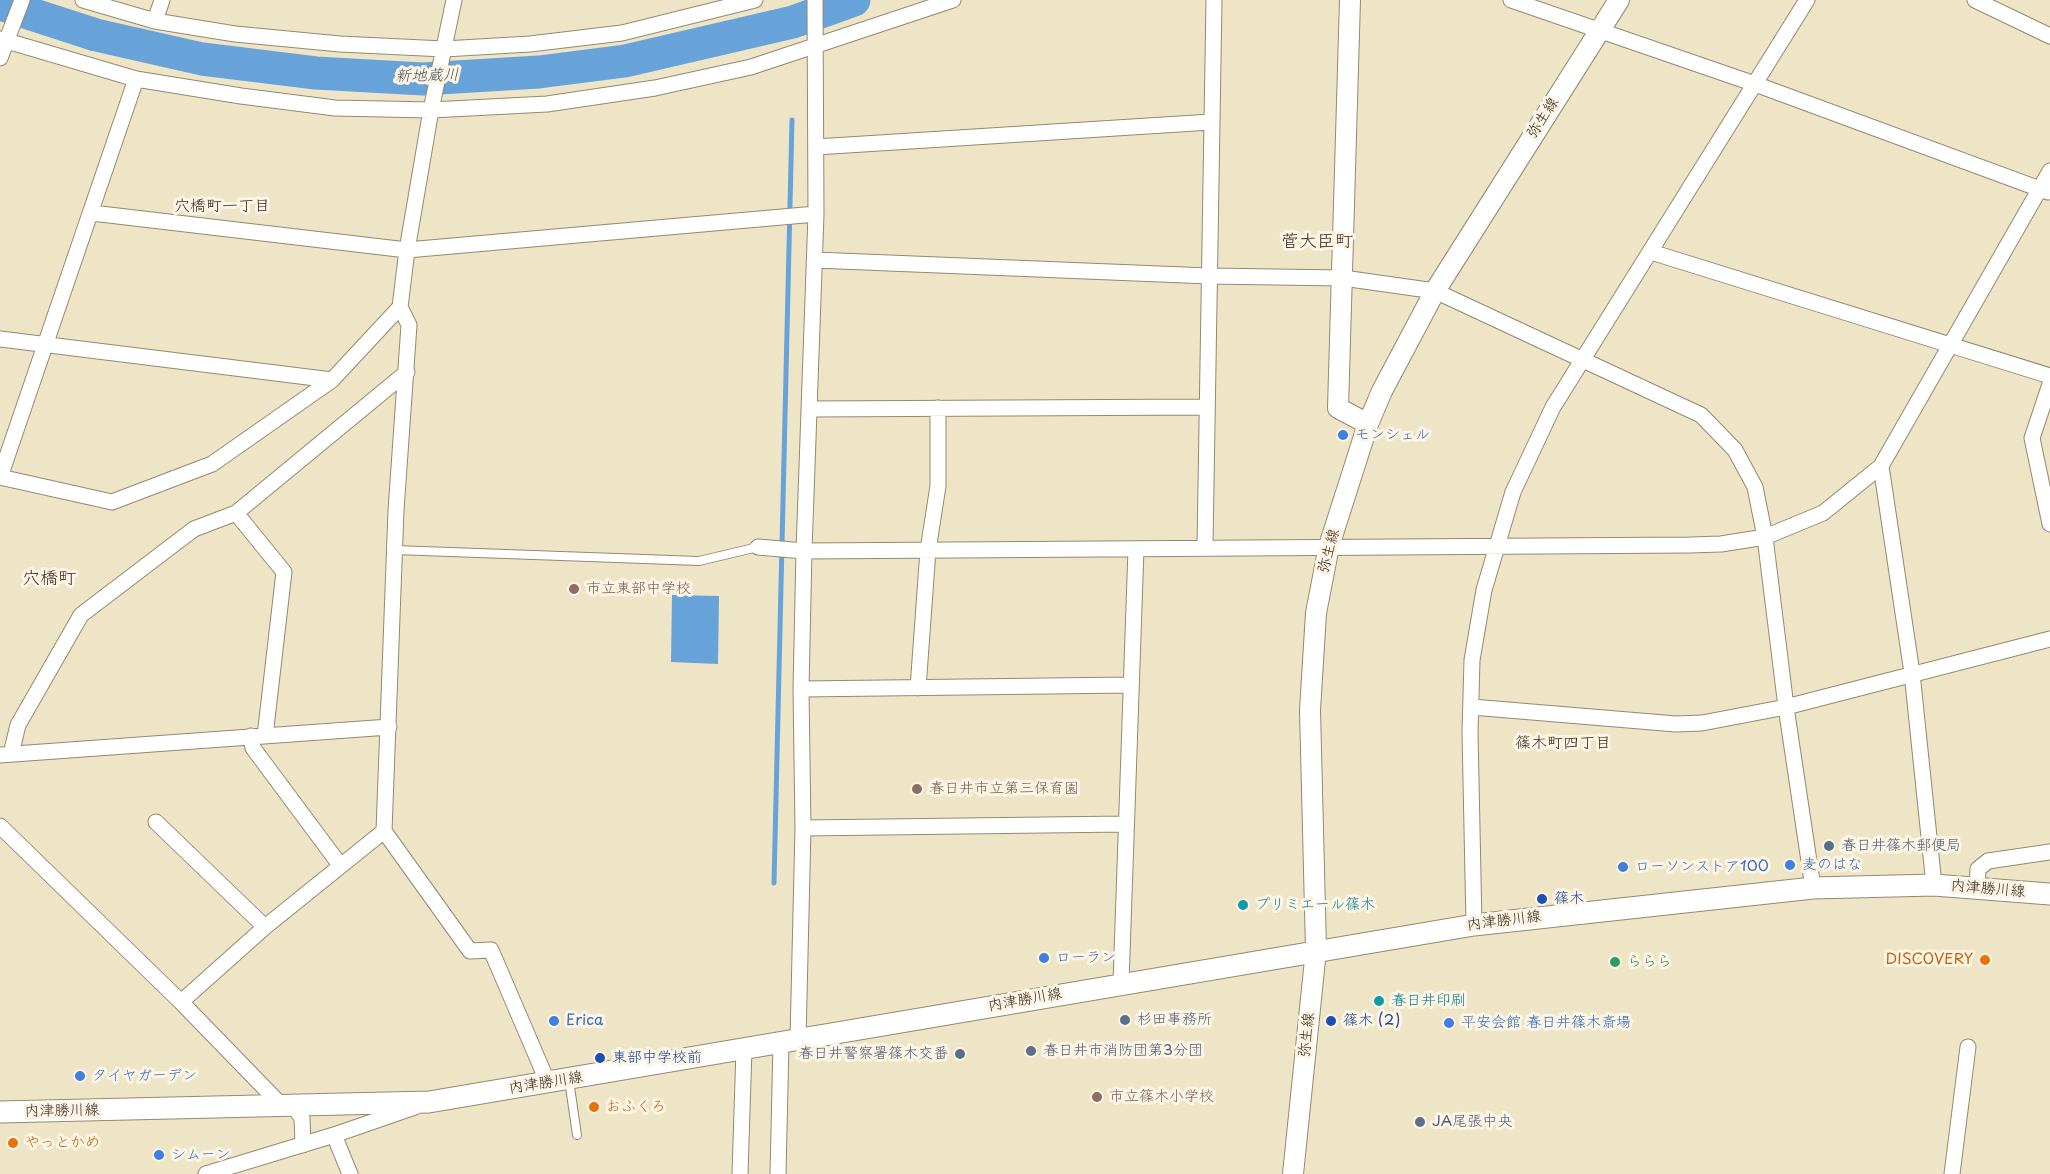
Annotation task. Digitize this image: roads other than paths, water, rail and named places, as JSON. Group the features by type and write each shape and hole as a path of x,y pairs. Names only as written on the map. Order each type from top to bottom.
{"main road":[{"name":"内津勝川線","path":"0,1112 429,1102 1473,925 1813,888 1934,885 2050,894"}],"street":[{"path":"0,58 6,36 22,0"},
{"path":"83,0 155,21 235,34 443,55 621,33 755,0"},
{"path":"155,21 162,0"},
{"path":"454,0 407,250 400,307 409,325 395,550 384,831 470,951 491,950 558,1081"},
{"path":"778,1174 803,828 801,689 816,214 814,0"},
{"path":"6,36 136,79 335,108 433,103 547,104 655,88 751,67 815,40 953,0"},
{"path":"1205,546 1214,0"},
{"path":"1350,0 1338,408 1368,424"},
{"path":"1511,0 1755,84 2045,191"},
{"name":"弥生線","path":"1293,1174 1316,950 1310,710 1316,613 1329,546 1368,424 1382,391 1435,291 1619,0"},
{"path":"1473,925 1470,765 1472,660 1484,590 1495,545 1513,492 1553,407 1807,0"},
{"path":"1975,0 2050,36"},
{"path":"136,79 0,477 112,502 212,464 332,380 400,307"},
{"path":"816,147 1211,122"},
{"path":"758,547 804,551 1136,549 1205,546 1721,544 1765,537 1823,513 1881,466 1951,344 2045,191 2050,171"},
{"path":"92,213 407,250 816,214"},
{"path":"1651,252 2050,376"},
{"path":"815,260 1209,276 1343,278 1435,291 1701,415 1735,450 1755,487 1765,537 1786,707 1813,888"},
{"path":"0,339 332,380"},
{"path":"388,727 5,754 18,725 81,615 194,529 236,513 407,372"},
{"path":"2050,384 2032,438 2050,524"},
{"path":"810,409 1206,407"},
{"path":"918,688 928,550 938,486 938,408"},
{"path":"1881,466 1912,673 1934,885"},
{"path":"236,513 284,572 258,736 253,748 340,866"},
{"path":"1121,983 1136,549"},
{"path":"1472,708 1676,724 1702,723 1786,707 2050,639"},
{"path":"801,689 1130,686"},
{"path":"156,822 265,927"},
{"path":"803,828 1125,824"},
{"path":"0,826 302,1118 303,1145"},
{"path":"181,1002 265,927 384,831"},
{"path":"1977,888 1978,869 1988,861 2050,852"},
{"path":"1952,1174 1968,1047"},
{"path":"740,1174 744,1049"},
{"path":"206,1174 334,1135 429,1102"},
{"path":"334,1135 350,1174"}],"lane":[{"path":"395,550 699,561 758,547"},
{"path":"558,1081 577,1135"}],"water":[{"path":"672,595 719,596 718,664 671,662"}],"waterway":[{"name":"新地蔵川","path":"0,4 96,35 202,59 316,73 423,79 539,72 625,61 793,22 854,0"},
{"path":"774,883 792,120"}],"place":[{"name":"モンシェル","path":"1343,435"},
{"name":"市立東部中学校","path":"574,589"},
{"name":"春日井市立第三保育園","path":"917,789"},
{"name":"春日井篠木郵便局","path":"1829,846"},
{"name":"麦のはな","path":"1790,865"},
{"name":"ローソンストア100","path":"1623,867"},
{"name":"篠木","path":"1542,899"},
{"name":"プリミエール篠木","path":"1243,905"},
{"name":"ローラン","path":"1044,958"},
{"name":"DISCOVERY","path":"1985,960"},
{"name":"ららら","path":"1615,962"},
{"name":"春日井印刷","path":"1379,1001"},
{"name":"杉田事務所","path":"1125,1020"},
{"name":"Erica","path":"554,1021"},
{"name":"篠木 (2)","path":"1331,1021"},
{"name":"平安会館 春日井篠木斎場","path":"1449,1023"},
{"name":"春日井市消防団第3分団","path":"1031,1051"},
{"name":"春日井警察署篠木交番","path":"960,1054"},
{"name":"東部中学校前","path":"600,1058"},
{"name":"タイヤガーデン","path":"80,1076"},
{"name":"市立篠木小学校","path":"1097,1097"},
{"name":"おふくろ","path":"594,1107"},
{"name":"JA尾張中央","path":"1420,1122"},
{"name":"やっとかめ","path":"13,1143"},
{"name":"シムーン","path":"159,1155"}],"district":[{"name":"穴橋町一丁目","path":"222,207"},
{"name":"菅大臣町","path":"1317,242"},
{"name":"穴橋町","path":"49,579"},
{"name":"篠木町四丁目","path":"1563,744"}]}
